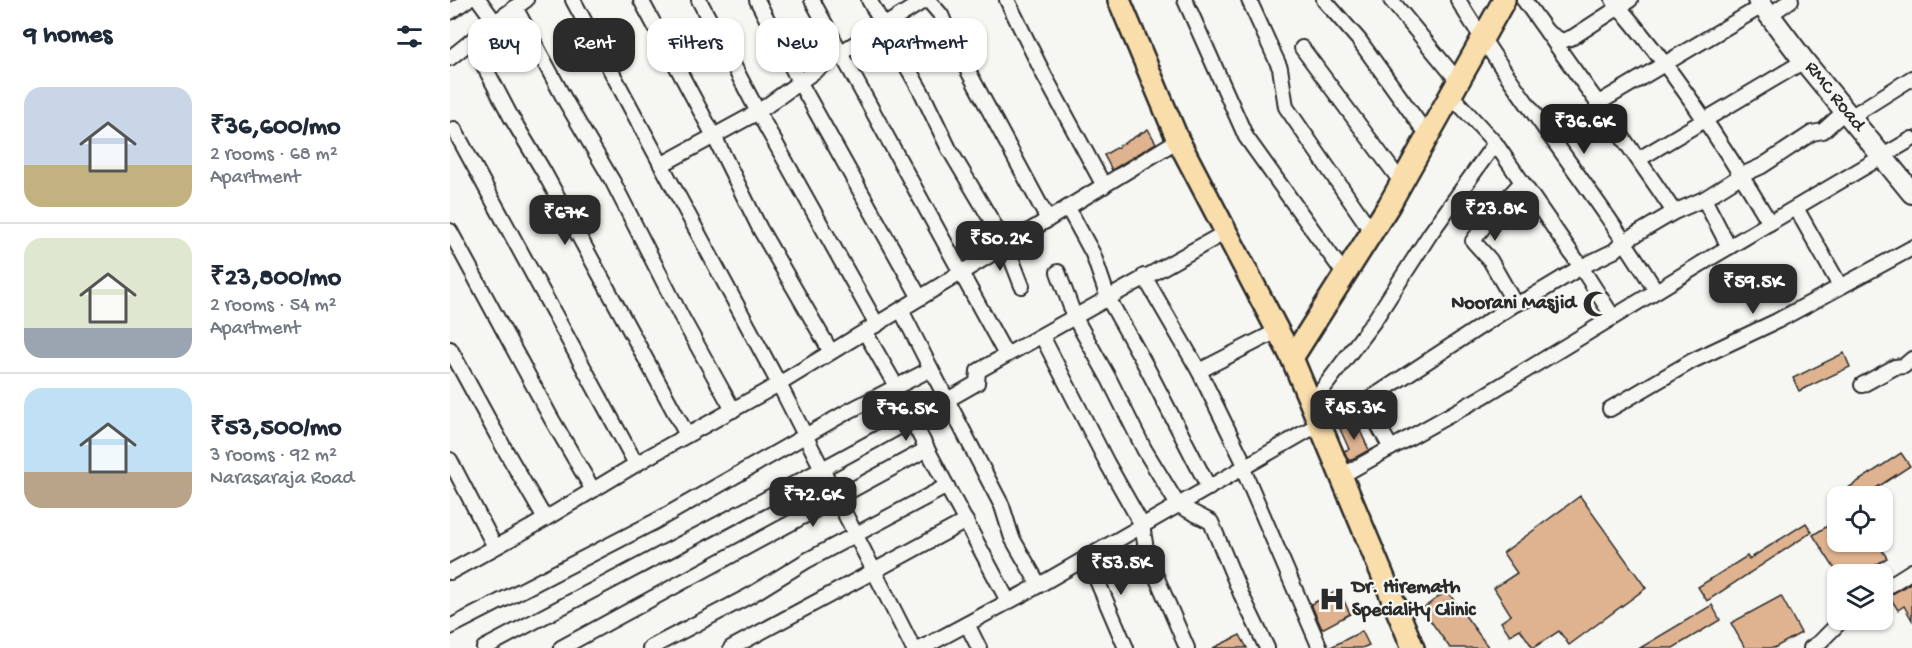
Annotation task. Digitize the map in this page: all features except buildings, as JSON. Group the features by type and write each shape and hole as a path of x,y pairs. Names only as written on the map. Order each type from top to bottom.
{"main road":[{"path":"1119,0 1178,140 1292,358 1413,648"},
{"path":"1292,358 1402,183 1504,0"}],"street":[{"path":"450,12 466,0"},
{"path":"479,0 492,18"},
{"path":"573,0 779,384 913,648"},
{"path":"640,0 714,136 760,229 831,352"},
{"path":"699,0 871,328 896,386"},
{"path":"757,0 920,298"},
{"path":"812,0 1006,355"},
{"path":"869,0 879,18"},
{"path":"897,18 927,0 942,18"},
{"path":"1007,0 1044,75 1104,186"},
{"path":"1185,0 1246,137 1345,275"},
{"path":"1249,0 1281,68 1286,107 1372,232"},
{"path":"1324,0 1359,40 1428,136"},
{"path":"1391,0 1495,143 1581,267 1612,317"},
{"path":"1458,0 1482,40 1625,241 1656,291"},
{"path":"1524,0 1597,105 1639,159 1674,212"},
{"path":"1597,105 1765,4 1791,0"},
{"path":"1547,32 1555,39 1562,41 1573,37 1621,2 1705,120 1742,175 1770,223"},
{"path":"501,18 521,4 566,102 613,182 686,326 733,410"},
{"name":"RMC Road","path":"1765,4 1804,61 1850,112"},
{"name":"RMC Road","path":"1765,4 1912,193"},
{"path":"450,58 468,43"},
{"path":"661,165 758,112 851,46"},
{"path":"1302,48 1402,183"},
{"path":"1639,159 1804,61"},
{"path":"487,72 687,435"},
{"path":"910,72 949,149 1006,245 1022,286"},
{"path":"969,72 1045,214 1046,221"},
{"path":"1391,448 1365,402 1515,304 1528,299 1614,250 1674,212 1704,199 1742,175 1762,166 1812,133 1823,131 1850,112 1912,78"},
{"path":"454,129 636,464"},
{"path":"1341,476 1912,139"},
{"path":"450,572 779,384 1178,140"},
{"path":"927,647 1244,468 1316,416 1319,394 1374,321 1430,234 1495,143"},
{"name":"RMC Road","path":"1885,156 1912,184"},
{"path":"1515,304 1490,260 1473,241 1495,210 1521,183"},
{"path":"1704,199 1729,247"},
{"path":"1068,208 1093,254 1108,298 1209,488"},
{"path":"1796,208 1840,286"},
{"path":"450,231 551,418 593,490"},
{"path":"484,648 912,420 977,383 978,371 1226,231"},
{"path":"1610,409 1692,361 1777,321 1912,248"},
{"path":"1058,272 1075,318 1144,449 1178,505 1211,522 1241,594 1267,648"},
{"path":"1144,276 1199,371 1244,468 1320,648"},
{"path":"901,309 1002,506 1012,537 1039,585"},
{"path":"1199,371 1277,331"},
{"path":"1042,336 1107,463 1142,525 1148,555 1187,648"},
{"path":"450,349 545,519"},
{"path":"1863,385 1895,367 1905,366 1912,359"},
{"path":"450,627 656,521 896,386 931,369"},
{"path":"912,420 1008,601"},
{"path":"561,648 927,449"},
{"path":"450,460 495,547"},
{"path":"650,648 751,595 806,561 947,486"},
{"path":"731,648 966,521"},
{"path":"1087,557 1126,648"},
{"path":"1893,583 1912,571"},
{"path":"967,624 980,648"},
{"path":"1810,648 1832,630"}],"place":[{"name":"Noorani Masjid","path":"1596,304"},
{"name":"Dr. Hiremath Speciality Clinic","path":"1332,599"}]}
